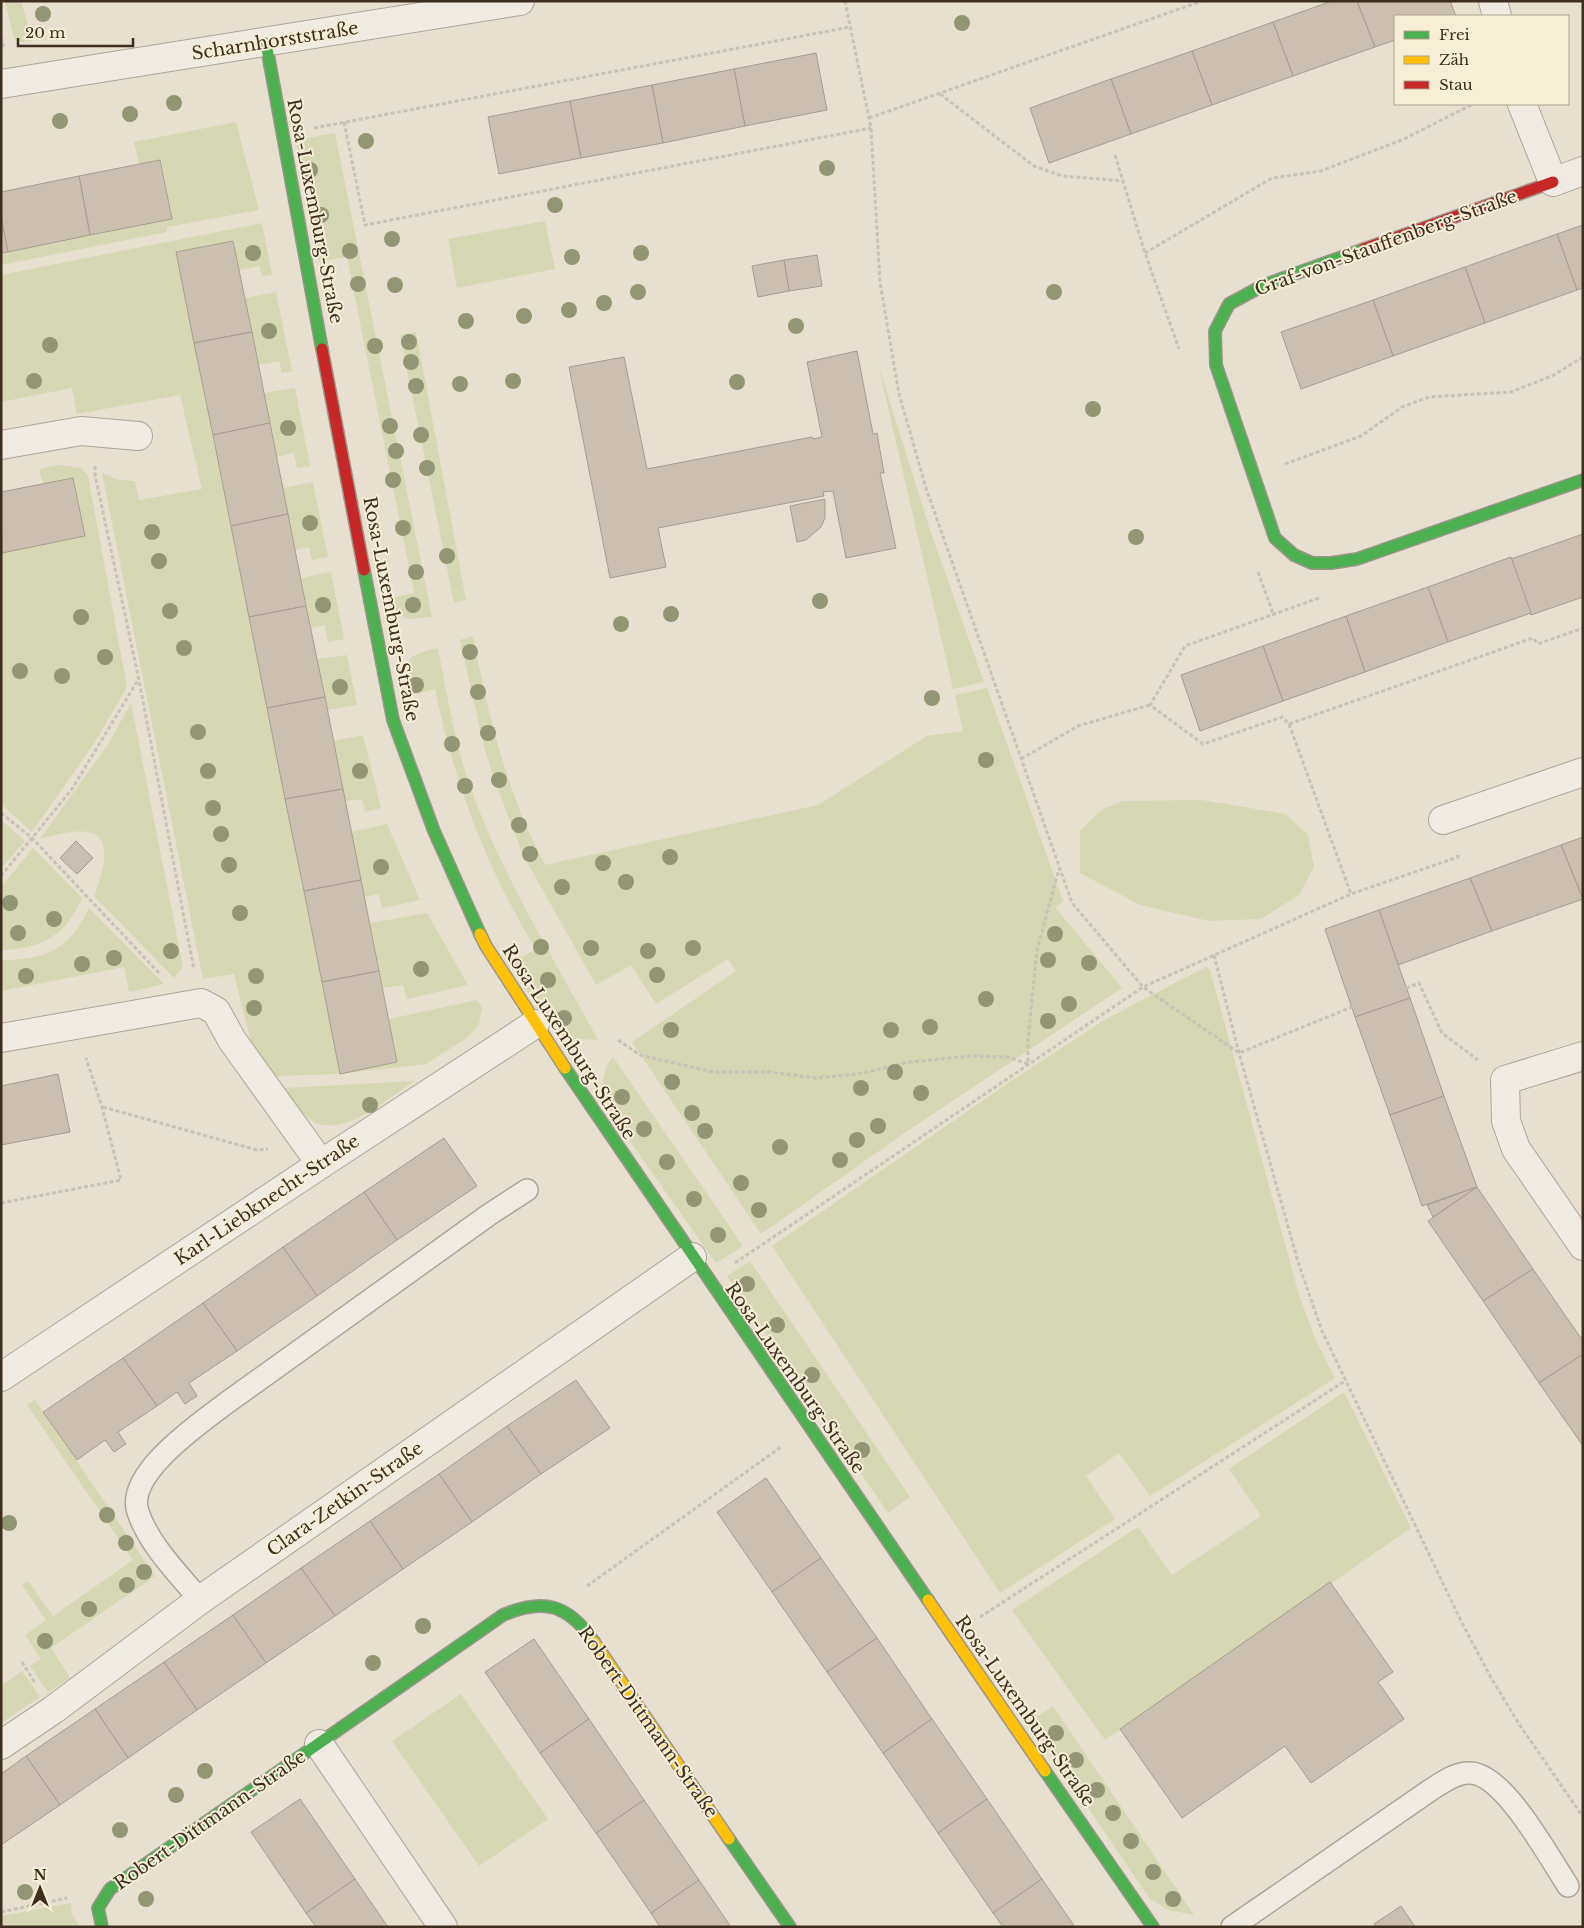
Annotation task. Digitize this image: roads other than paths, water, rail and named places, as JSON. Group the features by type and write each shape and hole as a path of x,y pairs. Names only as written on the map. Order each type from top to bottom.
{"street":[{"name":"Scharnhorststraße","path":"1,84 520,1"},
{"path":"1493,1 1496,15"},
{"name":"Rosa-Luxemburg-Straße","path":"266,42 394,720 434,831 486,946 535,1024 708,1282 1152,1927"},
{"path":"1522,105 1553,182"},
{"name":"Graf-von-Stauffenberg-Straße","path":"1583,171 1264,286 1229,304 1215,331 1216,365 1275,538 1293,557 1323,566 1357,559 1583,480"},
{"path":"1,444 81,431 138,436"},
{"path":"1443,820 1583,772"},
{"path":"1,1038 195,1004 216,1011 232,1040 314,1155"},
{"name":"Karl-Liebknecht-Straße","path":"1,1377 314,1155 535,1024"},
{"path":"1583,1056 1505,1080 1506,1121 1516,1149 1583,1246"},
{"name":"Clara-Zetkin-Straße","path":"1,1745 53,1710 200,1600 692,1257"},
{"name":"Robert-Dittmann-Straße","path":"102,1927 98,1908 110,1889 503,1615 521,1607 536,1604 558,1607 573,1616 588,1635 790,1927"},
{"name":"Robert-Dittmann-Straße","path":"319,1744 442,1927"}],"lane":[{"path":"200,1600 150,1537 138,1511 138,1488 148,1472 184,1436 225,1404 527,1190"},
{"path":"1232,1927 1432,1789 1452,1777 1471,1772 1490,1781 1511,1798 1568,1886"}]}
